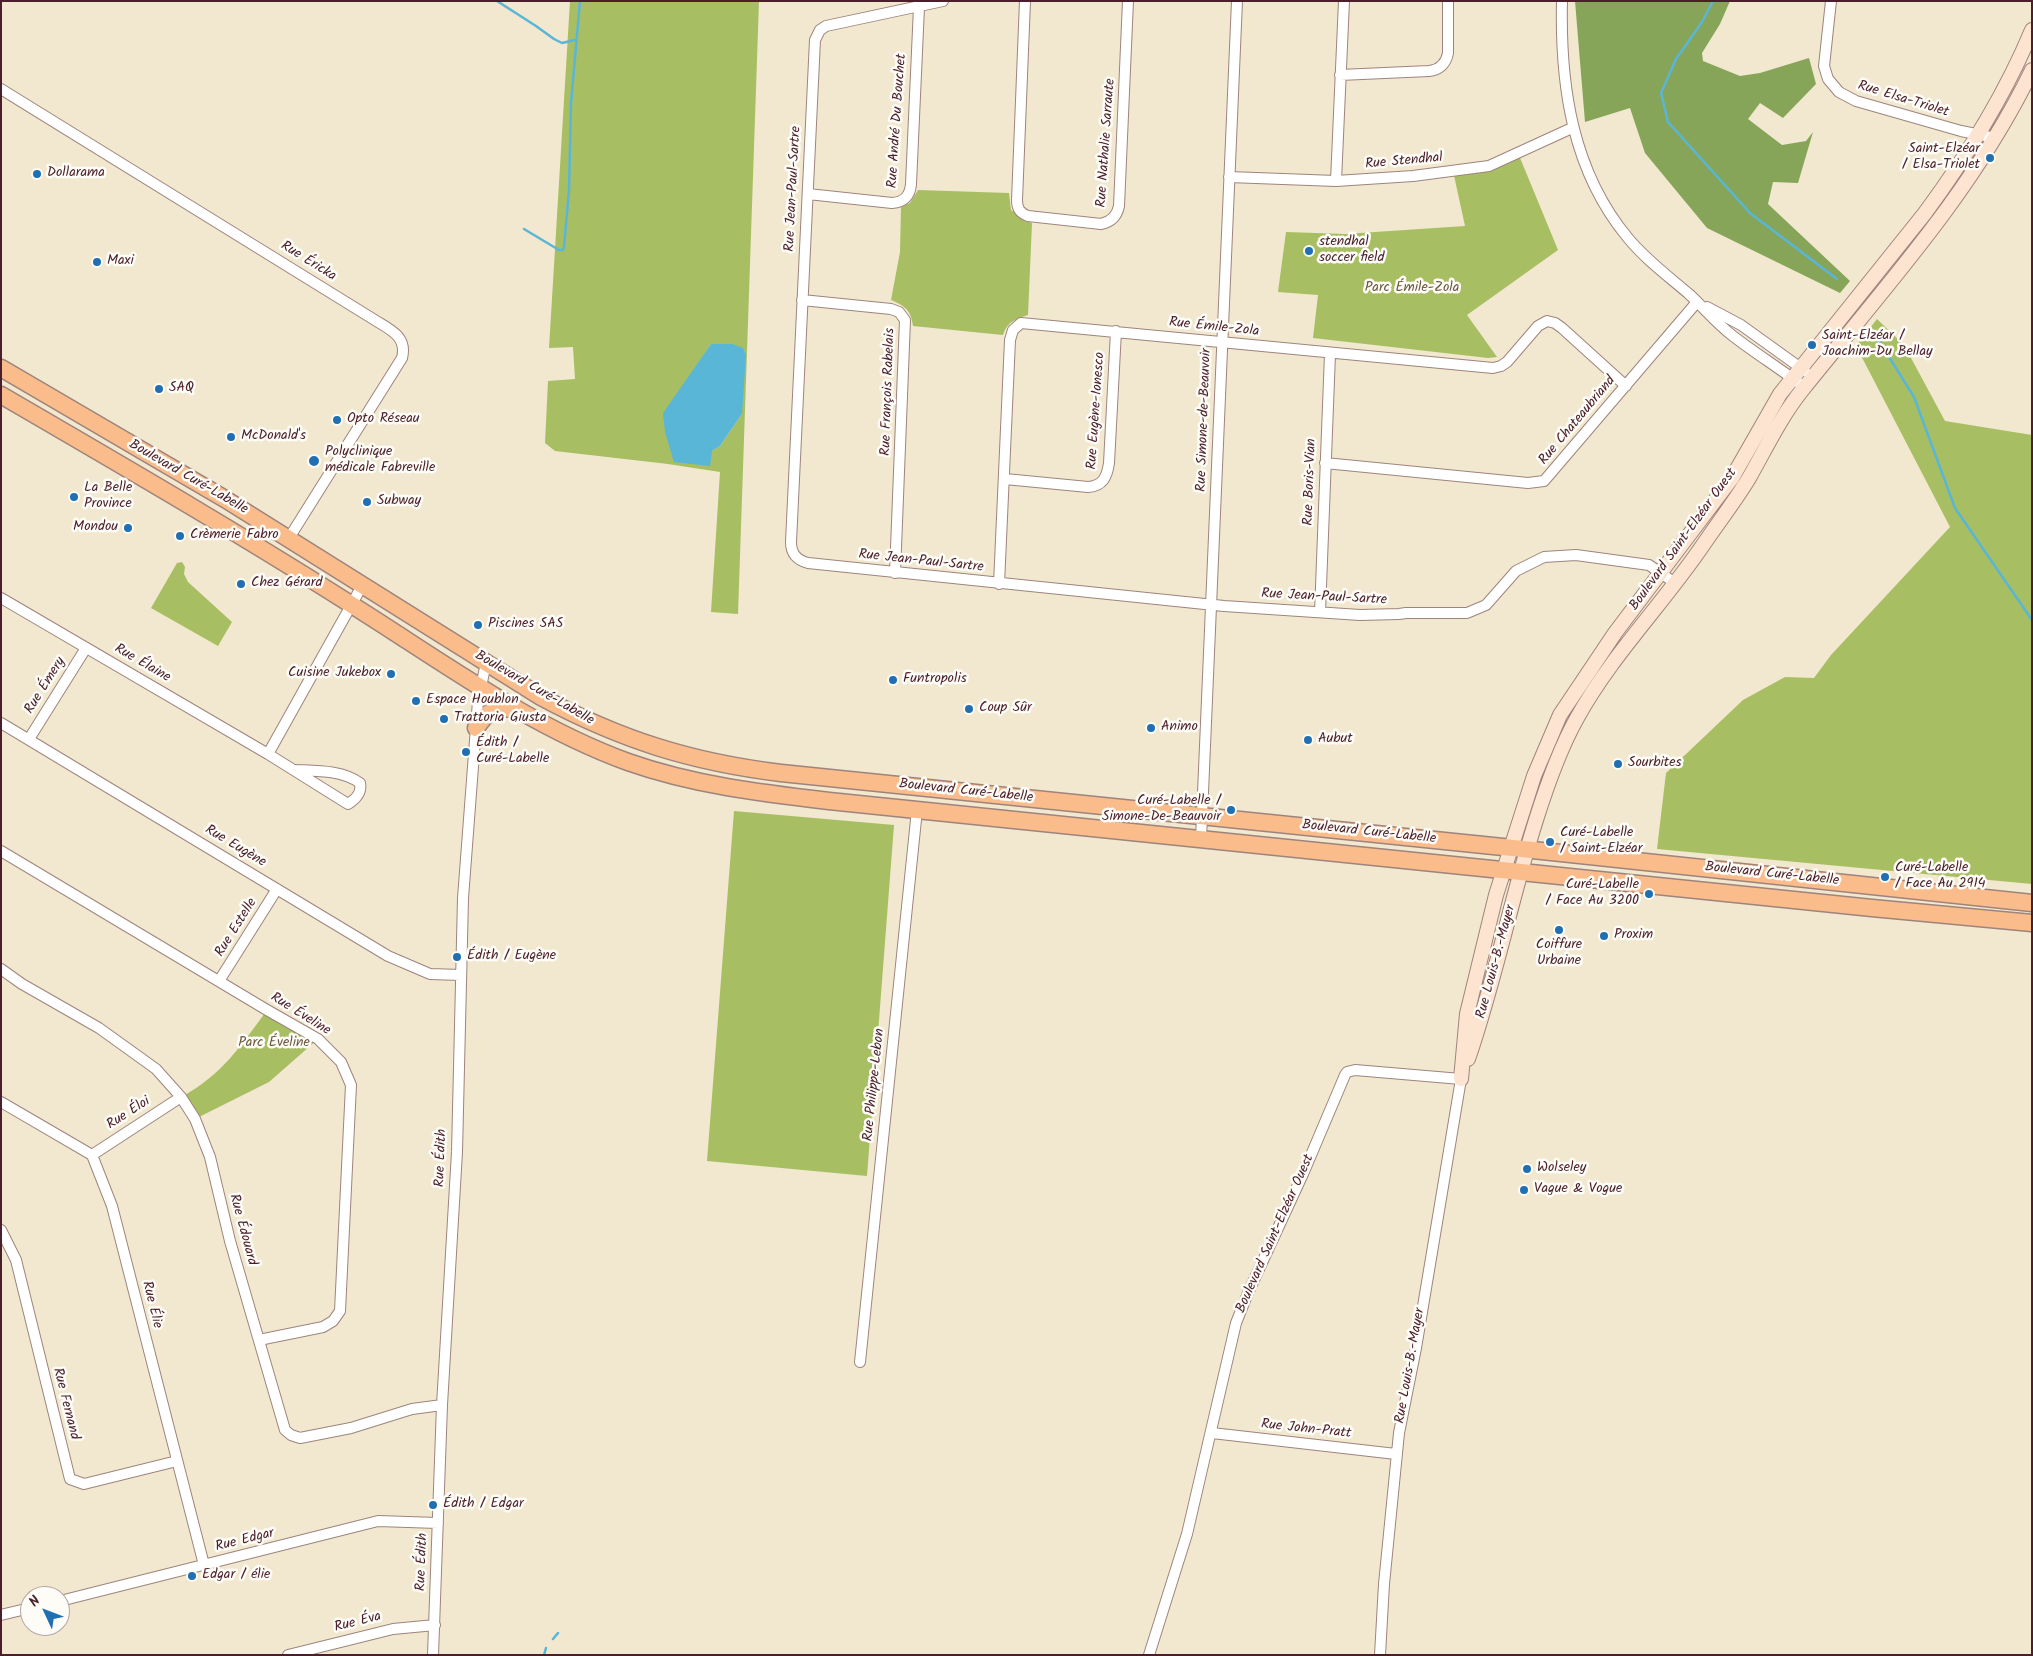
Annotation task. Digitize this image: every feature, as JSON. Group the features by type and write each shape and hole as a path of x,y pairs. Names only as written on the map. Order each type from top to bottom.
{"main road":[{"name":"Boulevard Curé-Labelle","path":"1,368 225,499 541,697 595,725 651,746 711,762 781,773 1527,849 2032,903"},
{"name":"Boulevard Curé-Labelle","path":"1,395 222,523 517,709 587,746 641,766 685,779 752,792 917,810 2032,923"},
{"path":"476,728 486,714 492,710 500,708 517,709"}],"street":[{"name":"Rue Jean-Paul-Sartre","path":"943,1 830,25 823,27 818,32 814,48 791,542 792,553 802,561 896,573 1211,605 1360,615 1466,613 1486,605 1516,571 1544,557 1576,555 1650,565 1675,583"},
{"name":"Rue Nathalie Sarraute","path":"1025,1 1018,208 1020,212 1028,216 1101,224 1107,223 1114,218 1119,206 1128,1"},
{"name":"Rue Simone-de-Beauvoir","path":"1201,839 1237,1"},
{"path":"1336,181 1344,1"},
{"path":"1340,74 1428,71 1439,68 1447,58 1448,1"},
{"path":"1562,1 1566,92 1572,128 1600,196 1614,219 1628,238 1697,302 1741,325 1808,382"},
{"name":"Rue Elsa-Triolet","path":"1832,1 1824,62 1828,79 1836,89 1847,97 1856,100 1978,135 1995,138"},
{"name":"Rue André Du Bouchet","path":"808,194 892,202 899,202 908,194 919,7"},
{"name":"Boulevard Saint-Elzéar Ouest","path":"1504,870 1534,776 1560,715 1600,654 1732,478 1768,412 1797,372 1925,213 1978,135 2011,76 2032,30"},
{"name":"Boulevard Saint-Elzéar Ouest","path":"1520,872 1552,774 1578,716 1636,632 1675,583 1741,491 1784,416 1808,382 1942,217 1995,138 2032,70"},
{"name":"Rue Éricka","path":"1,88 400,337 403,346 402,358 289,538"},
{"name":"Rue Stendhal","path":"1229,177 1336,181 1413,176 1489,166 1572,128"},
{"name":"Rue François Rabelais","path":"802,300 888,308 899,312 904,317 896,573"},
{"name":"Rue Chateaubriand","path":"1326,463 1528,483 1541,482 1551,475 1697,302"},
{"name":"Rue Émile-Zola","path":"999,584 1010,340 1013,330 1018,324 1026,322 1330,354 1493,368 1507,362 1538,326 1547,321 1555,323 1562,328 1626,386"},
{"name":"Rue Eugène-Ionesco","path":"1005,479 1088,487 1098,485 1103,481 1107,474 1109,463 1116,331"},
{"name":"Rue Boris-Vian","path":"1320,612 1330,354"},
{"path":"268,754 363,584"},
{"name":"Rue Élaine","path":"1,598 268,754 348,804 356,799 361,788 360,783 352,777 332,772 294,770"},
{"name":"Rue Émery","path":"29,739 86,648"},
{"name":"Rue Édith","path":"433,1655 442,1405 457,1152 463,898 476,728 486,663"},
{"name":"Rue Eugène","path":"1,723 388,956 430,974 461,976"},
{"name":"Rue Philippe-Lebon","path":"860,1362 917,810"},
{"name":"Rue Éveline","path":"1,851 318,1039 342,1062 351,1085 340,1311 333,1321 323,1327 259,1340"},
{"name":"Rue Louis-B.-Mayer","path":"1380,1655 1384,1584 1396,1454 1461,1079 1467,1014 1481,953 1504,870"},
{"name":"Rue Louis-B.-Mayer","path":"1461,1079 1484,1015 1520,872"},
{"name":"Rue Estelle","path":"219,981 277,889"},
{"name":"Rue Édouard","path":"1,970 100,1028 156,1069 196,1119 210,1157 230,1241 285,1430 291,1435 300,1438 351,1428 412,1409 442,1405"},
{"name":"Boulevard Saint-Elzéar Ouest","path":"1149,1655 1183,1548 1240,1312 1347,1072 1355,1070 1461,1079"},
{"name":"Rue Éloi","path":"92,1155 180,1097"},
{"path":"1,1102 92,1155"},
{"name":"Rue Élie","path":"92,1155 112,1206 204,1566"},
{"name":"Rue Fernand","path":"1,1230 16,1260 70,1479 84,1484 177,1461"},
{"name":"Rue John-Pratt","path":"1212,1433 1396,1454"},
{"name":"Rue Edgar","path":"70,1599 378,1521 438,1523"},
{"path":"1,1615 20,1610"},
{"name":"Rue Éva","path":"288,1655 393,1629 435,1625"}],"green space":[{"path":"570,1 759,1 738,614 711,612 720,472 555,451 545,443 548,381 575,379 573,347 549,348","holes":["711,344 742,414 720,446 712,451 698,364"]},
{"path":"1575,1 1730,1 1720,24 1702,53 1703,61 1740,76 1760,73 1809,58 1816,84 1783,118 1760,103 1748,119 1782,145 1806,141 1813,132 1798,183 1773,182 1768,204 1850,281 1840,293 1707,228 1645,153 1630,108 1585,122"},
{"name":"Parc Émile-Zola","path":"1518,153 1558,250 1467,315 1497,357 1488,358 1313,338 1318,295 1278,292 1286,232 1345,234 1465,226 1453,171"},
{"path":"918,190 1009,193 1011,210 1032,223 1028,315 1012,322 1003,335 913,326 909,312 900,304 891,300 900,252 901,207 910,203"},
{"path":"1877,319 1904,345 1945,421 2032,435 2032,884 1657,849 1666,773 1743,700 1785,677 1814,678 1831,655 1950,527 1856,346"},
{"path":"182,562 185,567 184,574 188,582 232,622 218,646 151,608 177,563"},
{"path":"734,811 894,825 867,1176 707,1161"},
{"name":"Parc Éveline","path":"267,1010 318,1039 269,1082 195,1119 181,1097 208,1080 219,1070 239,1048"}],"water":[{"path":"711,344 732,344 743,348 746,355 742,414 720,446 712,451 710,466 674,462 665,432 663,413"}],"waterway":[{"path":"497,1 554,39 562,43 575,40"},
{"path":"524,229 559,250 563,250 569,190 571,103 580,1"},
{"path":"1713,1 1702,22 1676,59 1661,93 1668,122 1750,213 1837,279"},
{"path":"1874,333 1914,397 1955,508 2032,620"},
{"path":"553,1639 558,1633"},
{"path":"544,1655 546,1648"}],"place":[{"name":"Saint-Elzéar / Elsa-Triolet","path":"1990,158"},
{"name":"Dollarama","path":"37,174"},
{"name":"stendhal soccer field","path":"1309,251"},
{"name":"Maxi","path":"97,262"},
{"name":"Saint-Elzéar / Joachim-Du Bellay","path":"1812,345"},
{"name":"SAQ","path":"159,389"},
{"name":"Opto Réseau","path":"337,420"},
{"name":"McDonald's","path":"231,437"},
{"name":"Polyclinique médicale Fabreville","path":"314,461"},
{"name":"La Belle Province","path":"74,497"},
{"name":"Subway","path":"367,502"},
{"name":"Mondou","path":"128,528"},
{"name":"Crèmerie Fabro","path":"180,536"},
{"name":"Chez Gérard","path":"241,584"},
{"name":"Piscines SAS","path":"478,625"},
{"name":"Cuisine Jukebox","path":"391,674"},
{"name":"Funtropolis","path":"893,680"},
{"name":"Espace Houblon","path":"416,701"},
{"name":"Coup Sûr","path":"969,709"},
{"name":"Trattoria Giusta","path":"444,719"},
{"name":"Animo","path":"1151,728"},
{"name":"Aubut","path":"1308,740"},
{"name":"Édith / Curé-Labelle","path":"466,752"},
{"name":"Sourbites","path":"1618,764"},
{"name":"Curé-Labelle / Simone-De-Beauvoir","path":"1231,810"},
{"name":"Curé-Labelle / Saint-Elzéar","path":"1550,842"},
{"name":"Curé-Labelle / Face Au 2914","path":"1885,877"},
{"name":"Curé-Labelle / Face Au 3200","path":"1649,894"},
{"name":"Coiffure Urbaine","path":"1559,930"},
{"name":"Proxim","path":"1604,936"},
{"name":"Édith / Eugène","path":"457,957"},
{"name":"Wolseley","path":"1527,1169"},
{"name":"Vague & Vogue","path":"1524,1190"},
{"name":"Édith / Edgar","path":"433,1505"},
{"name":"Edgar / élie","path":"192,1576"}]}
